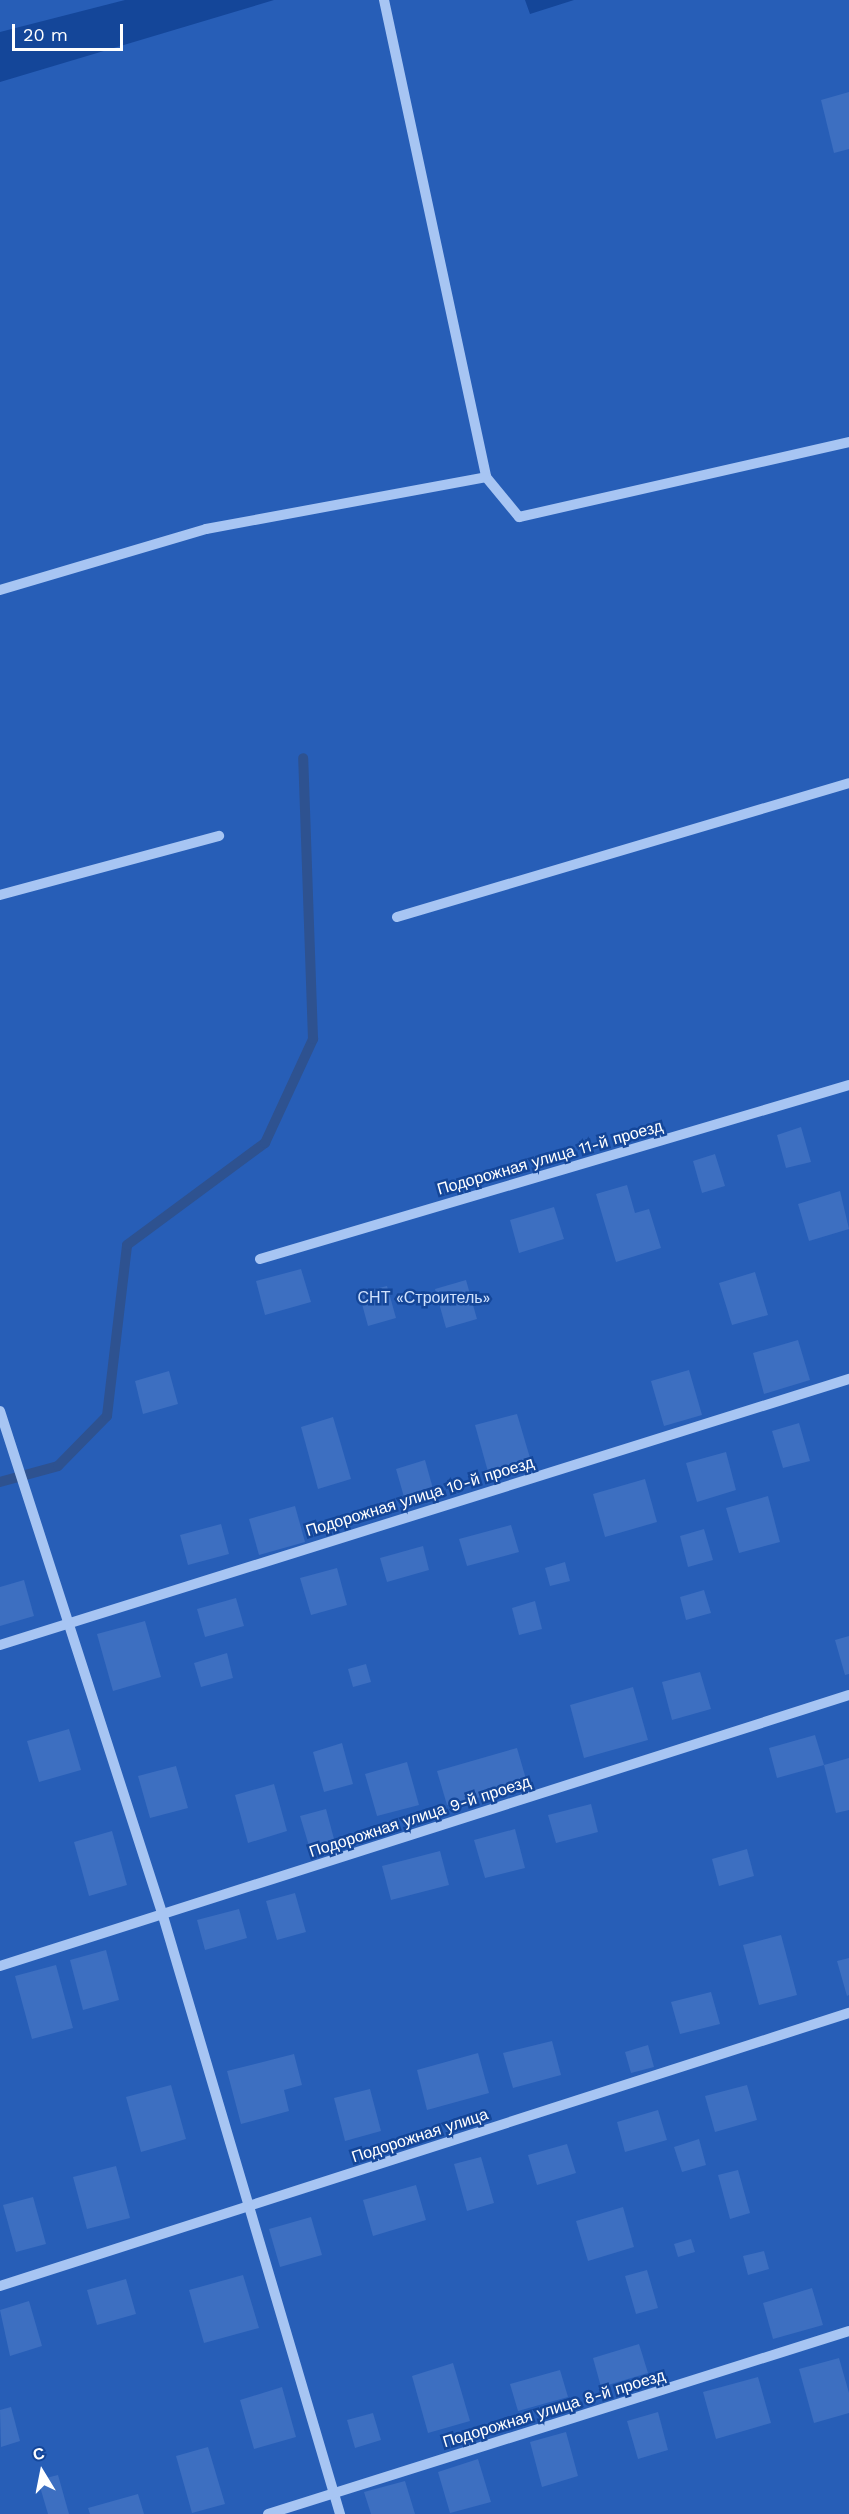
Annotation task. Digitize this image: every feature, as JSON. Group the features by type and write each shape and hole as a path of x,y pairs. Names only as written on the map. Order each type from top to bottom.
{"street":[{"path":"384,0 486,477 519,517 849,442"},
{"path":"0,590 206,529 486,477"},
{"path":"396,917 849,783"},
{"path":"0,895 219,836"},
{"name":"Подорожная улица 11-й проезд","path":"260,1259 849,1085"},
{"name":"Подорожная улица 10-й проезд","path":"0,1645 849,1379"},
{"path":"0,1411 71,1623 163,1916 340,2514"},
{"name":"Подорожная улица 9-й проезд","path":"0,1966 163,1916 849,1695"},
{"name":"Подорожная улица","path":"0,2286 849,2013"},
{"name":"Подорожная улица 8-й проезд","path":"268,2514 849,2331"}],"green space":[{"path":"0,0 125,0 0,32"},
{"name":"СНТ «Строитель»","path":"274,0 525,0 530,14 574,0 849,0 849,2514 0,2514 0,82"}],"building":[{"path":"849,92 849,149 834,153 821,100"},
{"path":"801,1127 811,1162 786,1168 777,1135"},
{"path":"715,1154 725,1186 702,1193 693,1161"},
{"path":"627,1185 635,1213 649,1209 661,1248 616,1262 596,1194"},
{"path":"840,1191 849,1229 809,1241 798,1204"},
{"path":"554,1207 564,1239 519,1253 510,1220"},
{"path":"301,1269 311,1302 265,1315 256,1281"},
{"path":"755,1272 768,1315 732,1325 719,1283"},
{"path":"466,1280 477,1319 446,1328 435,1289"},
{"path":"387,1286 396,1318 368,1326 359,1293"},
{"path":"798,1340 810,1380 764,1394 753,1353"},
{"path":"689,1370 702,1415 664,1426 651,1381"},
{"path":"169,1371 178,1404 143,1414 135,1381"},
{"path":"517,1414 533,1468 490,1479 475,1425"},
{"path":"333,1417 351,1479 318,1489 301,1427"},
{"path":"799,1423 810,1461 783,1468 772,1431"},
{"path":"726,1452 736,1490 697,1502 686,1463"},
{"path":"425,1460 435,1496 406,1504 396,1469"},
{"path":"645,1479 657,1522 605,1537 593,1494"},
{"path":"768,1496 780,1542 739,1553 726,1508"},
{"path":"295,1506 305,1542 259,1555 249,1519"},
{"path":"221,1524 229,1554 188,1565 180,1535"},
{"path":"511,1525 519,1552 467,1566 459,1539"},
{"path":"704,1529 713,1560 688,1567 680,1536"},
{"path":"423,1546 429,1570 387,1582 380,1558"},
{"path":"565,1562 570,1581 550,1586 545,1568"},
{"path":"337,1568 347,1605 311,1615 300,1578"},
{"path":"24,1580 34,1616 0,1626 0,1587"},
{"path":"704,1590 711,1613 686,1620 680,1597"},
{"path":"236,1598 244,1626 205,1637 197,1609"},
{"path":"535,1601 542,1629 519,1635 512,1608"},
{"path":"145,1621 161,1677 113,1691 97,1634"},
{"path":"849,1636 849,1674 845,1675 835,1640"},
{"path":"227,1653 233,1678 201,1687 194,1663"},
{"path":"366,1664 371,1682 353,1687 348,1669"},
{"path":"700,1672 711,1709 672,1720 662,1682"},
{"path":"633,1687 648,1740 584,1758 570,1705"},
{"path":"69,1729 81,1770 39,1782 27,1741"},
{"path":"815,1735 824,1765 777,1778 769,1748"},
{"path":"342,1743 353,1784 324,1792 313,1752"},
{"path":"517,1748 528,1786 447,1805 437,1771"},
{"path":"849,1758 849,1810 836,1813 824,1765"},
{"path":"407,1762 419,1805 377,1816 365,1774"},
{"path":"176,1766 188,1808 150,1818 138,1776"},
{"path":"274,1784 287,1831 248,1843 235,1795"},
{"path":"591,1804 598,1832 556,1843 548,1815"},
{"path":"326,1809 334,1839 309,1846 300,1816"},
{"path":"515,1829 525,1868 485,1878 474,1840"},
{"path":"112,1831 127,1885 89,1896 74,1842"},
{"path":"747,1849 754,1876 719,1886 712,1859"},
{"path":"440,1851 449,1885 391,1900 382,1866"},
{"path":"295,1893 306,1932 277,1940 266,1901"},
{"path":"239,1909 247,1938 205,1950 197,1920"},
{"path":"781,1935 797,1995 759,2005 743,1945"},
{"path":"106,1950 119,2000 83,2010 70,1960"},
{"path":"849,1958 849,1995 847,1996 837,1961"},
{"path":"56,1965 73,2028 32,2039 15,1976"},
{"path":"711,1992 720,2024 680,2034 671,2002"},
{"path":"552,2041 561,2075 513,2088 503,2053"},
{"path":"648,2045 654,2067 631,2073 625,2052"},
{"path":"478,2053 489,2093 427,2110 417,2070"},
{"path":"294,2054 302,2085 284,2090 289,2111 241,2124 227,2071"},
{"path":"171,2085 186,2139 141,2152 126,2097"},
{"path":"747,2085 757,2120 715,2132 705,2096"},
{"path":"370,2089 381,2131 345,2141 334,2098"},
{"path":"658,2110 667,2140 625,2152 617,2122"},
{"path":"699,2139 706,2165 682,2172 674,2147"},
{"path":"567,2144 576,2173 537,2185 528,2155"},
{"path":"481,2157 494,2203 467,2211 454,2164"},
{"path":"116,2166 130,2218 87,2229 73,2177"},
{"path":"738,2170 750,2213 730,2219 718,2175"},
{"path":"416,2185 426,2220 373,2236 363,2200"},
{"path":"33,2197 46,2244 16,2252 3,2205"},
{"path":"623,2207 634,2247 588,2261 576,2221"},
{"path":"311,2217 322,2255 280,2267 269,2229"},
{"path":"691,2239 695,2252 678,2257 674,2244"},
{"path":"764,2251 769,2269 748,2275 743,2256"},
{"path":"647,2270 658,2308 636,2314 625,2276"},
{"path":"243,2275 259,2328 204,2343 189,2290"},
{"path":"126,2279 136,2314 97,2325 87,2290"},
{"path":"812,2288 823,2325 773,2339 763,2303"},
{"path":"29,2301 42,2346 10,2356 0,2310"},
{"path":"639,2344 648,2373 601,2387 593,2358"},
{"path":"839,2358 849,2393 849,2413 814,2423 799,2369"},
{"path":"453,2363 470,2421 428,2433 412,2376"},
{"path":"560,2370 568,2397 518,2411 510,2384"},
{"path":"758,2377 771,2423 716,2439 703,2392"},
{"path":"282,2387 296,2437 254,2449 240,2400"},
{"path":"11,2407 20,2441 1,2447 0,2410"},
{"path":"658,2412 668,2450 638,2459 627,2421"},
{"path":"373,2413 381,2440 355,2448 347,2420"},
{"path":"566,2432 578,2476 542,2487 530,2442"},
{"path":"208,2447 225,2504 192,2513 176,2456"},
{"path":"478,2459 491,2502 450,2513 438,2472"},
{"path":"58,2475 69,2514 48,2514 38,2480"},
{"path":"405,2481 415,2514 371,2514 364,2492"},
{"path":"138,2494 144,2514 90,2514 88,2508"}],"waterway":[{"path":"0,1482 58,1466 107,1416 127,1245 265,1143 313,1039 303,758"}]}
